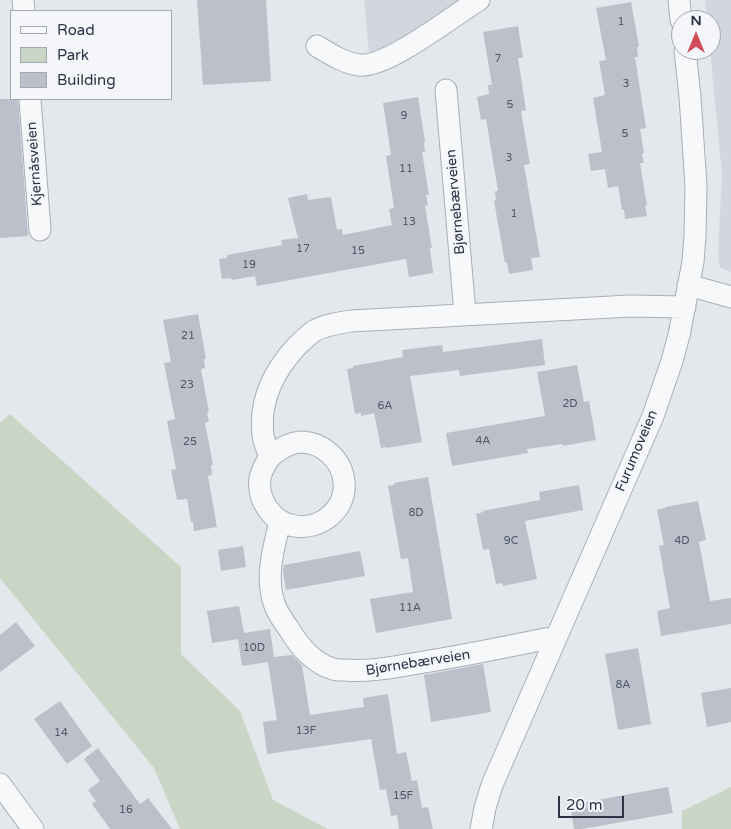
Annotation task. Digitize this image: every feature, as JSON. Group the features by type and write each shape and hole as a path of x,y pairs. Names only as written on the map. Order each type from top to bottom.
{"street":[{"path":"317,46 338,58 360,65 372,64 384,60 419,40 479,0"},
{"name":"Furumoveien","path":"481,829 492,785 653,416 672,361 685,307 693,262 695,235 696,186 686,60"},
{"name":"Bjørnebærveien","path":"446,90 465,314"},
{"name":"Kjernåsveien","path":"30,100 40,230"},
{"path":"688,285 731,297"},
{"path":"270,457 263,436 263,413 266,396 272,381 284,360 305,338 314,331 332,324 351,321 465,314 630,306 685,307"},
{"path":"299,442 316,444 330,453 340,466 345,482 342,499 334,513 325,521 302,527 280,521 264,503 260,492 263,468 270,457 283,447 299,442"},
{"name":"Bjørnebærveien","path":"280,521 272,553 270,577 274,604 295,640 306,653 316,661 333,669 360,672 397,667 477,654 556,638"},
{"path":"0,784 33,829"}],"shaded area":[{"path":"364,0 491,0 371,72"},
{"path":"705,0 731,0 731,272 720,267 718,254 722,174 711,60 721,60 721,10 706,10"}],"green space":[{"path":"10,414 181,567 181,654 240,711 273,800 328,829 180,829 154,768 0,578 0,423"},
{"path":"731,787 731,829 682,829 682,811"}],"building":[{"path":"197,0 266,0 271,81 203,85"},
{"path":"631,2 639,47 637,47 638,57 635,57 646,128 640,129 644,163 640,163 647,216 625,219 618,186 608,188 605,169 591,171 588,154 602,152 593,98 605,95 599,61 606,60 596,8"},
{"path":"518,26 523,58 518,58 526,110 521,111 530,164 524,165 540,257 531,258 533,270 509,274 507,262 505,263 494,201 496,200 495,191 498,191 486,119 481,120 477,97 489,94 488,85 492,85 483,32"},
{"path":"418,97 425,142 425,152 422,152 429,195 426,195 428,205 425,206 432,248 430,248 433,273 409,277 406,259 257,286 255,276 232,280 231,278 222,279 219,259 227,258 227,255 282,245 281,240 298,238 288,198 307,194 308,200 331,197 337,230 342,229 343,235 392,225 389,209 394,208 386,156 391,155 383,103"},
{"path":"0,99 10,99 18,100 28,236 0,238"},
{"path":"198,314 206,359 204,359 205,368 201,369 209,412 207,412 209,422 205,423 213,465 211,465 212,475 208,476 217,527 194,531 187,499 177,500 171,470 176,469 167,421 175,419 164,363 171,362 163,320"},
{"path":"542,339 545,365 460,376 459,370 410,376 422,442 381,448 374,413 361,416 361,413 355,414 347,369 353,368 353,366 403,357 402,350 442,345 443,352"},
{"path":"577,365 584,402 589,401 596,440 563,446 563,444 527,449 528,453 452,466 446,433 545,416 537,372"},
{"path":"428,477 452,619 376,633 370,599 413,592 408,558 401,559 388,486 394,485 394,483"},
{"path":"579,485 583,510 525,521 537,579 503,586 502,583 496,584 489,549 483,550 476,514 482,511 540,500 539,492"},
{"path":"698,501 706,540 699,542 710,601 731,598 731,624 661,636 657,611 670,608 659,546 664,545 657,510"},
{"path":"243,546 246,567 221,571 218,550"},
{"path":"360,551 365,576 286,590 284,565"},
{"path":"239,606 244,633 270,629 274,657 292,655 302,665 310,715 364,707 363,698 388,694 397,754 406,752 412,781 417,780 422,808 428,807 433,829 399,829 397,815 391,816 386,789 380,790 371,739 267,754 263,722 277,720 268,662 242,666 238,639 212,643 207,611"},
{"path":"16,622 35,646 0,672 0,635"},
{"path":"638,648 651,724 618,730 605,654"},
{"path":"483,664 491,712 431,722 424,675"},
{"path":"731,688 731,722 707,727 701,693"},
{"path":"60,701 92,746 67,764 34,719"},
{"path":"98,748 140,804 148,798 172,829 110,829 92,804 96,801 88,790 100,781 84,759"},
{"path":"668,787 673,813 574,829 570,805"}]}
